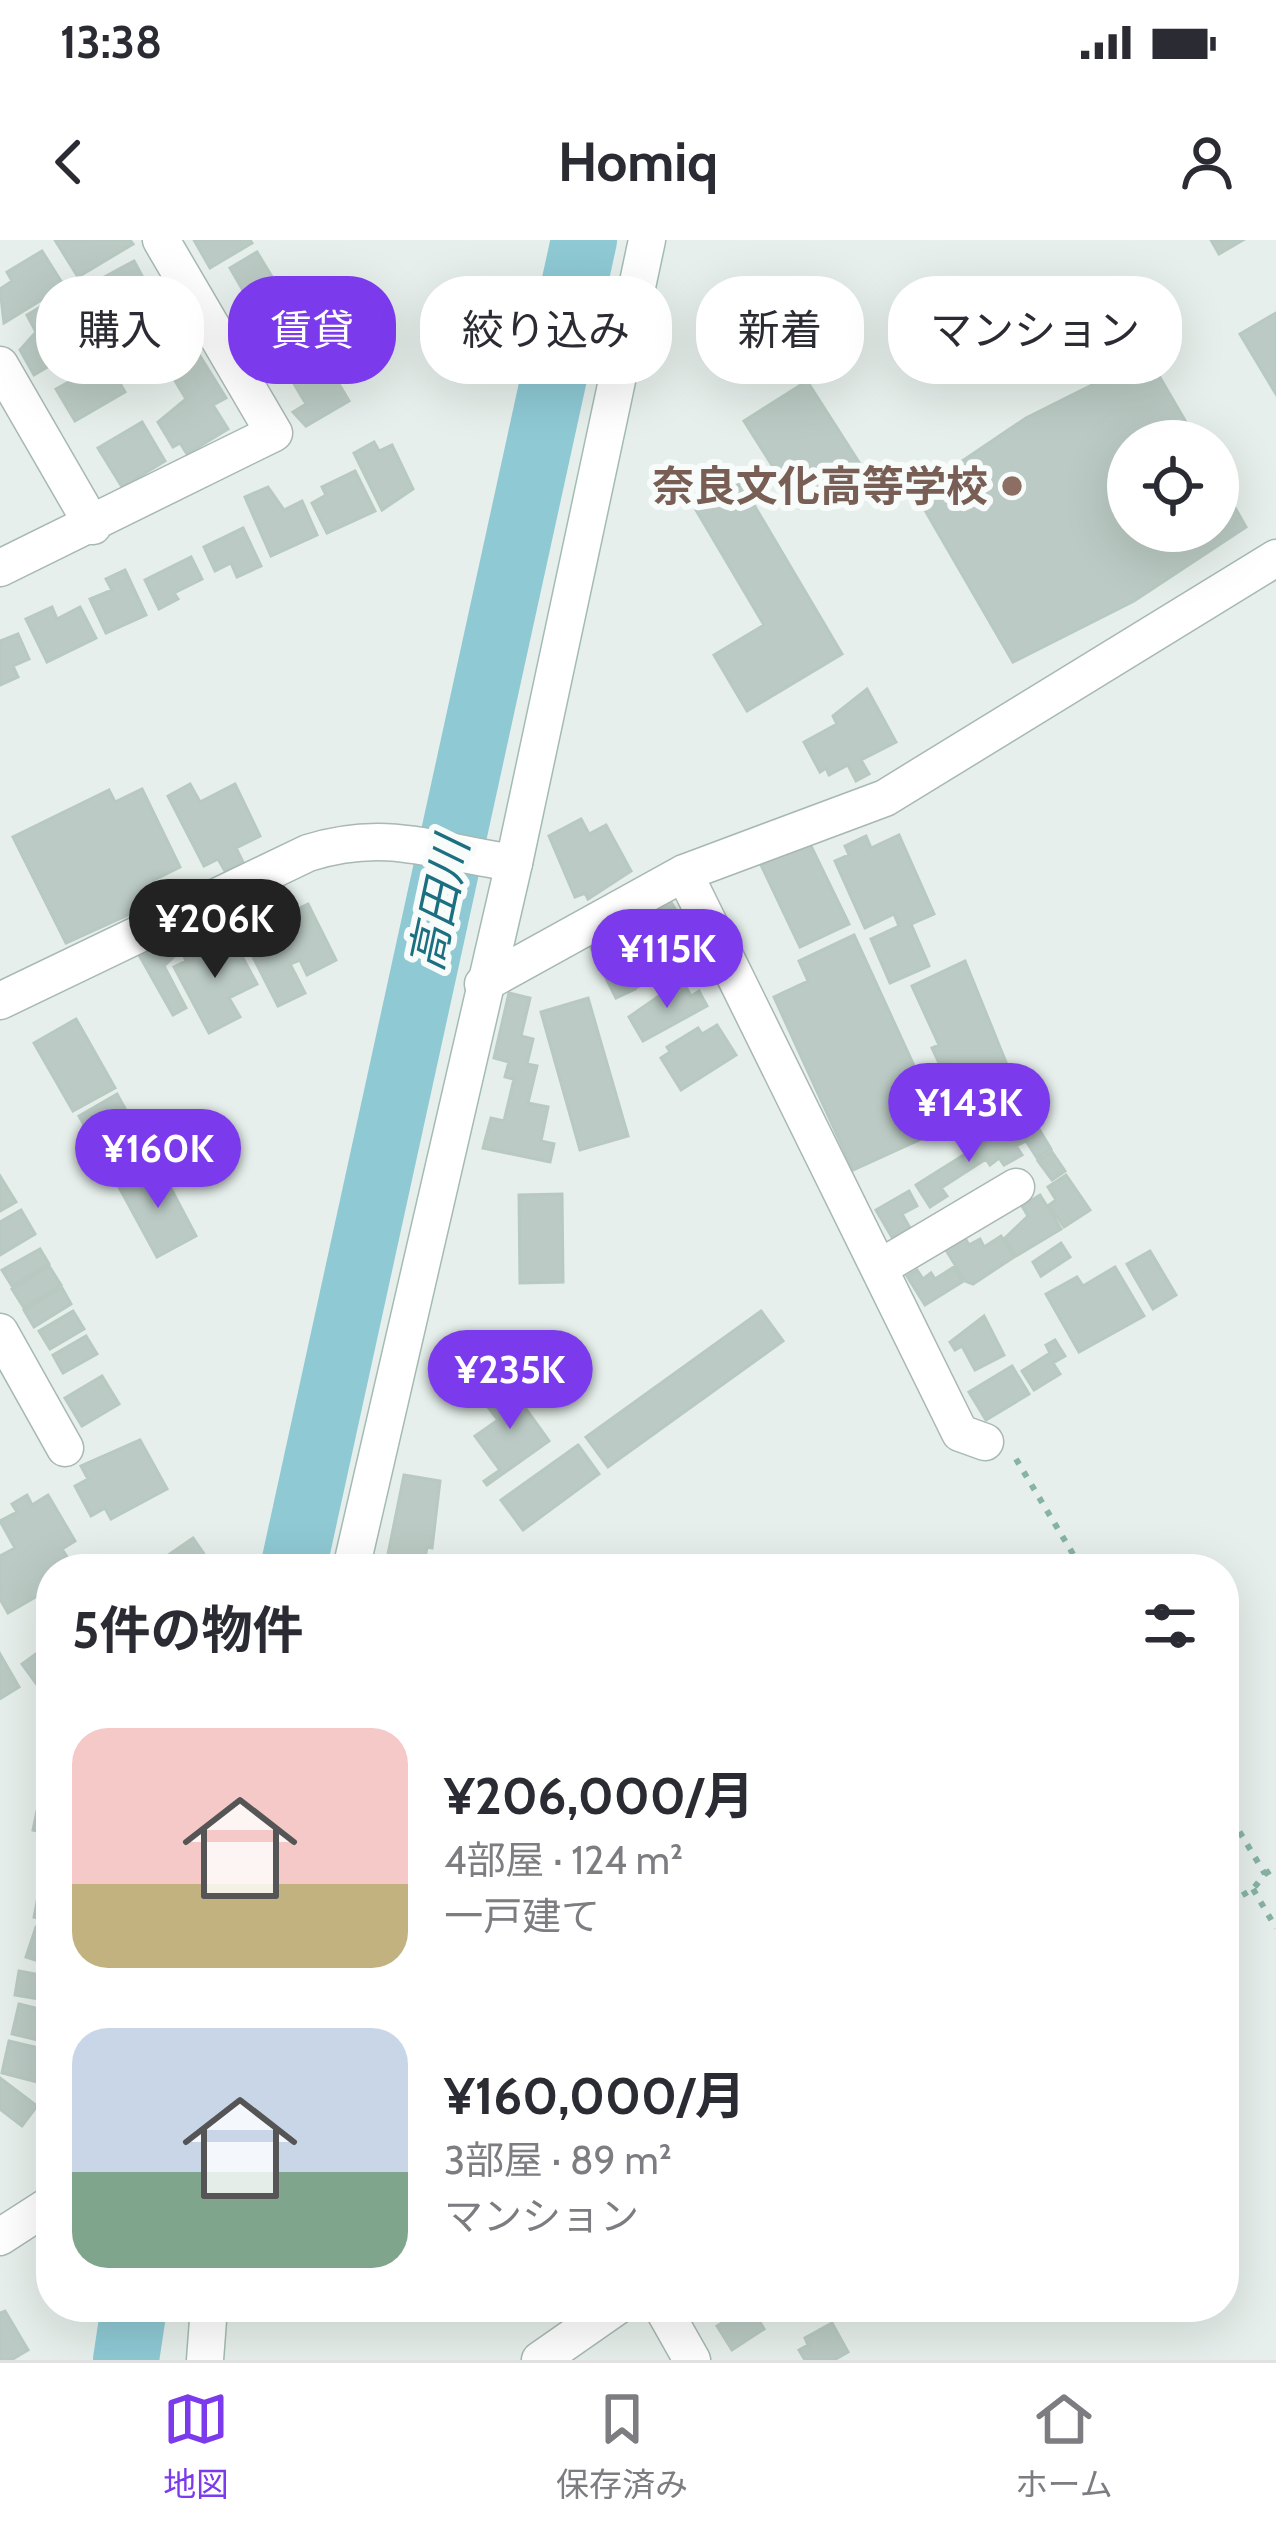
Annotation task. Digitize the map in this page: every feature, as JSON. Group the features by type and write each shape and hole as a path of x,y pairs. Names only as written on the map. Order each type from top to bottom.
{"street":[{"path":"0,568 274,433 161,240"},
{"path":"354,1554 483,984 496,861 646,240"},
{"path":"0,365 93,526"},
{"path":"483,984 684,873 885,798 1276,558"},
{"path":"0,1000 308,853 351,840 394,840 496,861"},
{"path":"684,873 960,1433 985,1442"},
{"path":"881,1267 1016,1187"},
{"path":"0,1332 65,1448"},
{"path":"0,2237 36,2214"},
{"path":"205,2360 208,2322"},
{"path":"540,2360 594,2322"},
{"path":"670,2322 692,2360"}],"path":[{"path":"985,1442 1013,1454 1073,1554"},
{"path":"1239,1832 1264,1874"},
{"path":"1239,1897 1276,1867"},
{"path":"1253,1889 1276,1928"}],"building":[{"path":"55,240 130,240 133,244 80,276"},
{"path":"194,240 250,240 252,243 210,268"},
{"path":"1211,240 1243,240 1219,254"},
{"path":"42,251 58,276 36,276 36,303 4,323 0,289 12,281 7,272"},
{"path":"257,252 272,276 235,276 230,268"},
{"path":"134,261 142,276 106,276"},
{"path":"36,310 36,332 27,315"},
{"path":"1276,313 1276,394 1240,334"},
{"path":"36,332 36,374 34,375 20,350"},
{"path":"204,362 226,398 213,405 228,429 187,454 180,443 173,447 158,422 186,399 177,384 204,384"},
{"path":"65,384 120,384 125,392 75,421 56,389"},
{"path":"294,384 339,384 349,401 306,426 293,412 306,404"},
{"path":"809,384 862,467 799,508 744,421"},
{"path":"1094,384 1164,384 1185,420 1107,420 1107,552 1208,552 1134,601 1013,662 915,493 1026,418"},
{"path":"142,422 165,461 122,487 98,448"},
{"path":"374,442 379,451 392,445 413,489 382,510 354,453"},
{"path":"355,471 375,511 327,533 312,503 326,495 322,487"},
{"path":"741,483 842,654 747,711 714,655 764,625 696,510"},
{"path":"268,487 284,510 302,501 317,535 271,556 245,497"},
{"path":"243,528 261,566 237,577 231,563 215,571 204,547"},
{"path":"191,557 202,579 174,593 178,599 159,609 145,580"},
{"path":"125,570 146,615 106,633 90,599 112,590 106,579"},
{"path":"52,607 57,619 80,607 96,638 47,662 26,619"},
{"path":"18,634 29,659 13,666 18,677 0,685 0,641"},
{"path":"867,689 896,742 861,760 869,774 856,781 848,765 829,775 826,768 820,772 804,742 837,724 833,716"},
{"path":"190,784 200,802 235,784 260,836 236,848 243,862 225,871 218,859 204,866 168,796"},
{"path":"142,789 180,867 154,880 163,899 66,943 13,837 109,790 115,802"},
{"path":"581,819 589,834 606,825 631,871 588,899 585,893 575,897 549,836"},
{"path":"899,835 934,914 911,924 929,966 890,983 871,939 899,926 894,914 865,928 835,861 849,855 845,846 866,836 871,848"},
{"path":"809,842 849,924 800,947 761,865"},
{"path":"668,897 680,917 654,933 640,909"},
{"path":"308,904 336,960 307,975 300,960 290,964 305,993 278,1006 250,951 286,940 276,920"},
{"path":"633,915 662,976 637,987 617,946 625,942 616,923"},
{"path":"685,926 702,954 673,971 656,943"},
{"path":"606,929 635,989 616,998 586,938"},
{"path":"177,932 185,946 164,966 186,1008 173,1015 138,953"},
{"path":"854,935 943,1129 853,1170 774,997 808,981 799,961"},
{"path":"231,936 257,984 229,998 240,1017 209,1033 174,967 186,961 182,952 200,942 204,950"},
{"path":"965,961 1018,1092 970,1114 947,1062 940,1065 932,1048 939,1045 912,986"},
{"path":"682,980 691,996 699,991 707,1006 643,1041 629,1017"},
{"path":"509,993 530,998 521,1036 533,1039 527,1064 537,1066 528,1103 548,1107 541,1141 554,1144 550,1162 483,1148 491,1118 504,1121 514,1079 505,1077 509,1062 494,1058"},
{"path":"588,998 628,1136 580,1150 541,1012"},
{"path":"76,1019 115,1088 73,1111 34,1043"},
{"path":"717,1025 736,1055 681,1090 661,1058 670,1052 667,1047 698,1028 702,1034"},
{"path":"117,1094 155,1163 117,1184 79,1116"},
{"path":"1030,1114 1051,1149 1037,1158 1026,1141 1018,1145 1008,1127"},
{"path":"1005,1129 1022,1155 1004,1165 999,1158 990,1165 986,1159 941,1188 947,1196 930,1207 916,1185"},
{"path":"1052,1152 1065,1171 1052,1180 1038,1161"},
{"path":"159,1166 196,1236 157,1257 119,1187"},
{"path":"1066,1175 1090,1210 1064,1227 1049,1205 1056,1200 1048,1187"},
{"path":"0,1176 16,1202 0,1211"},
{"path":"909,1191 917,1206 902,1214 910,1228 893,1239 876,1210"},
{"path":"562,1194 563,1282 520,1283 519,1195"},
{"path":"1040,1195 1061,1229 1016,1256 1005,1238 1028,1216 1022,1206"},
{"path":"21,1210 35,1234 0,1255 0,1222"},
{"path":"1001,1236 1014,1257 973,1284 965,1281 946,1250 965,1238 969,1245 980,1239 984,1247"},
{"path":"1061,1243 1070,1257 1041,1276 1033,1262"},
{"path":"40,1249 49,1264 12,1286 2,1270"},
{"path":"1150,1251 1176,1295 1153,1309 1127,1264"},
{"path":"49,1266 61,1285 24,1308 12,1289"},
{"path":"954,1267 962,1282 925,1305 907,1276 917,1270 923,1279 931,1273 935,1279"},
{"path":"1115,1267 1144,1316 1079,1352 1046,1294 1077,1277 1083,1286"},
{"path":"62,1288 71,1304 34,1327 24,1310"},
{"path":"73,1311 84,1329 50,1349 39,1331"},
{"path":"761,1311 783,1341 608,1467 586,1437"},
{"path":"984,1316 1004,1355 975,1370 962,1346 955,1350 950,1342"},
{"path":"86,1336 97,1354 63,1373 53,1355"},
{"path":"1055,1340 1065,1356 1053,1363 1060,1374 1034,1390 1022,1371 1050,1353 1046,1345"},
{"path":"1012,1366 1029,1394 986,1420 969,1392"},
{"path":"102,1376 119,1404 82,1426 65,1398"},
{"path":"508,1384 549,1441 487,1485 484,1481 500,1470 475,1436 498,1420 484,1402"},
{"path":"140,1440 167,1489 111,1519 105,1508 91,1516 75,1486 88,1479 81,1466"},
{"path":"578,1445 599,1474 523,1530 501,1500"},
{"path":"404,1475 440,1481 432,1548 427,1547 426,1554 388,1554"},
{"path":"27,1495 32,1505 48,1495 75,1541 62,1549 65,1554 36,1554 36,1597 8,1613 0,1599 0,1556 15,1548 0,1521 17,1512 12,1504"},
{"path":"193,1538 204,1554 170,1554"},
{"path":"0,1654 19,1687 1,1698 0,1696"},
{"path":"36,1654 36,1683 22,1664"},
{"path":"36,1927 36,1960 26,1957"},
{"path":"19,1971 36,1974 36,1998 15,1995"},
{"path":"19,2004 36,2008 36,2040 12,2034"},
{"path":"9,2041 36,2047 36,2082 2,2073"},
{"path":"0,2078 36,2105 22,2126 0,2109"},
{"path":"5,2311 28,2350 11,2360 0,2360 0,2313"},
{"path":"760,2322 764,2329 732,2350 717,2326"},
{"path":"832,2323 848,2352 834,2360 805,2360 799,2350 808,2345 805,2338"}],"waterway":[{"name":"高田川","path":"296,1554 584,240"},
{"name":"高田川","path":"126,2360 132,2322"}],"place":[{"name":"奈良文化高等学校","path":"1012,486"}]}
